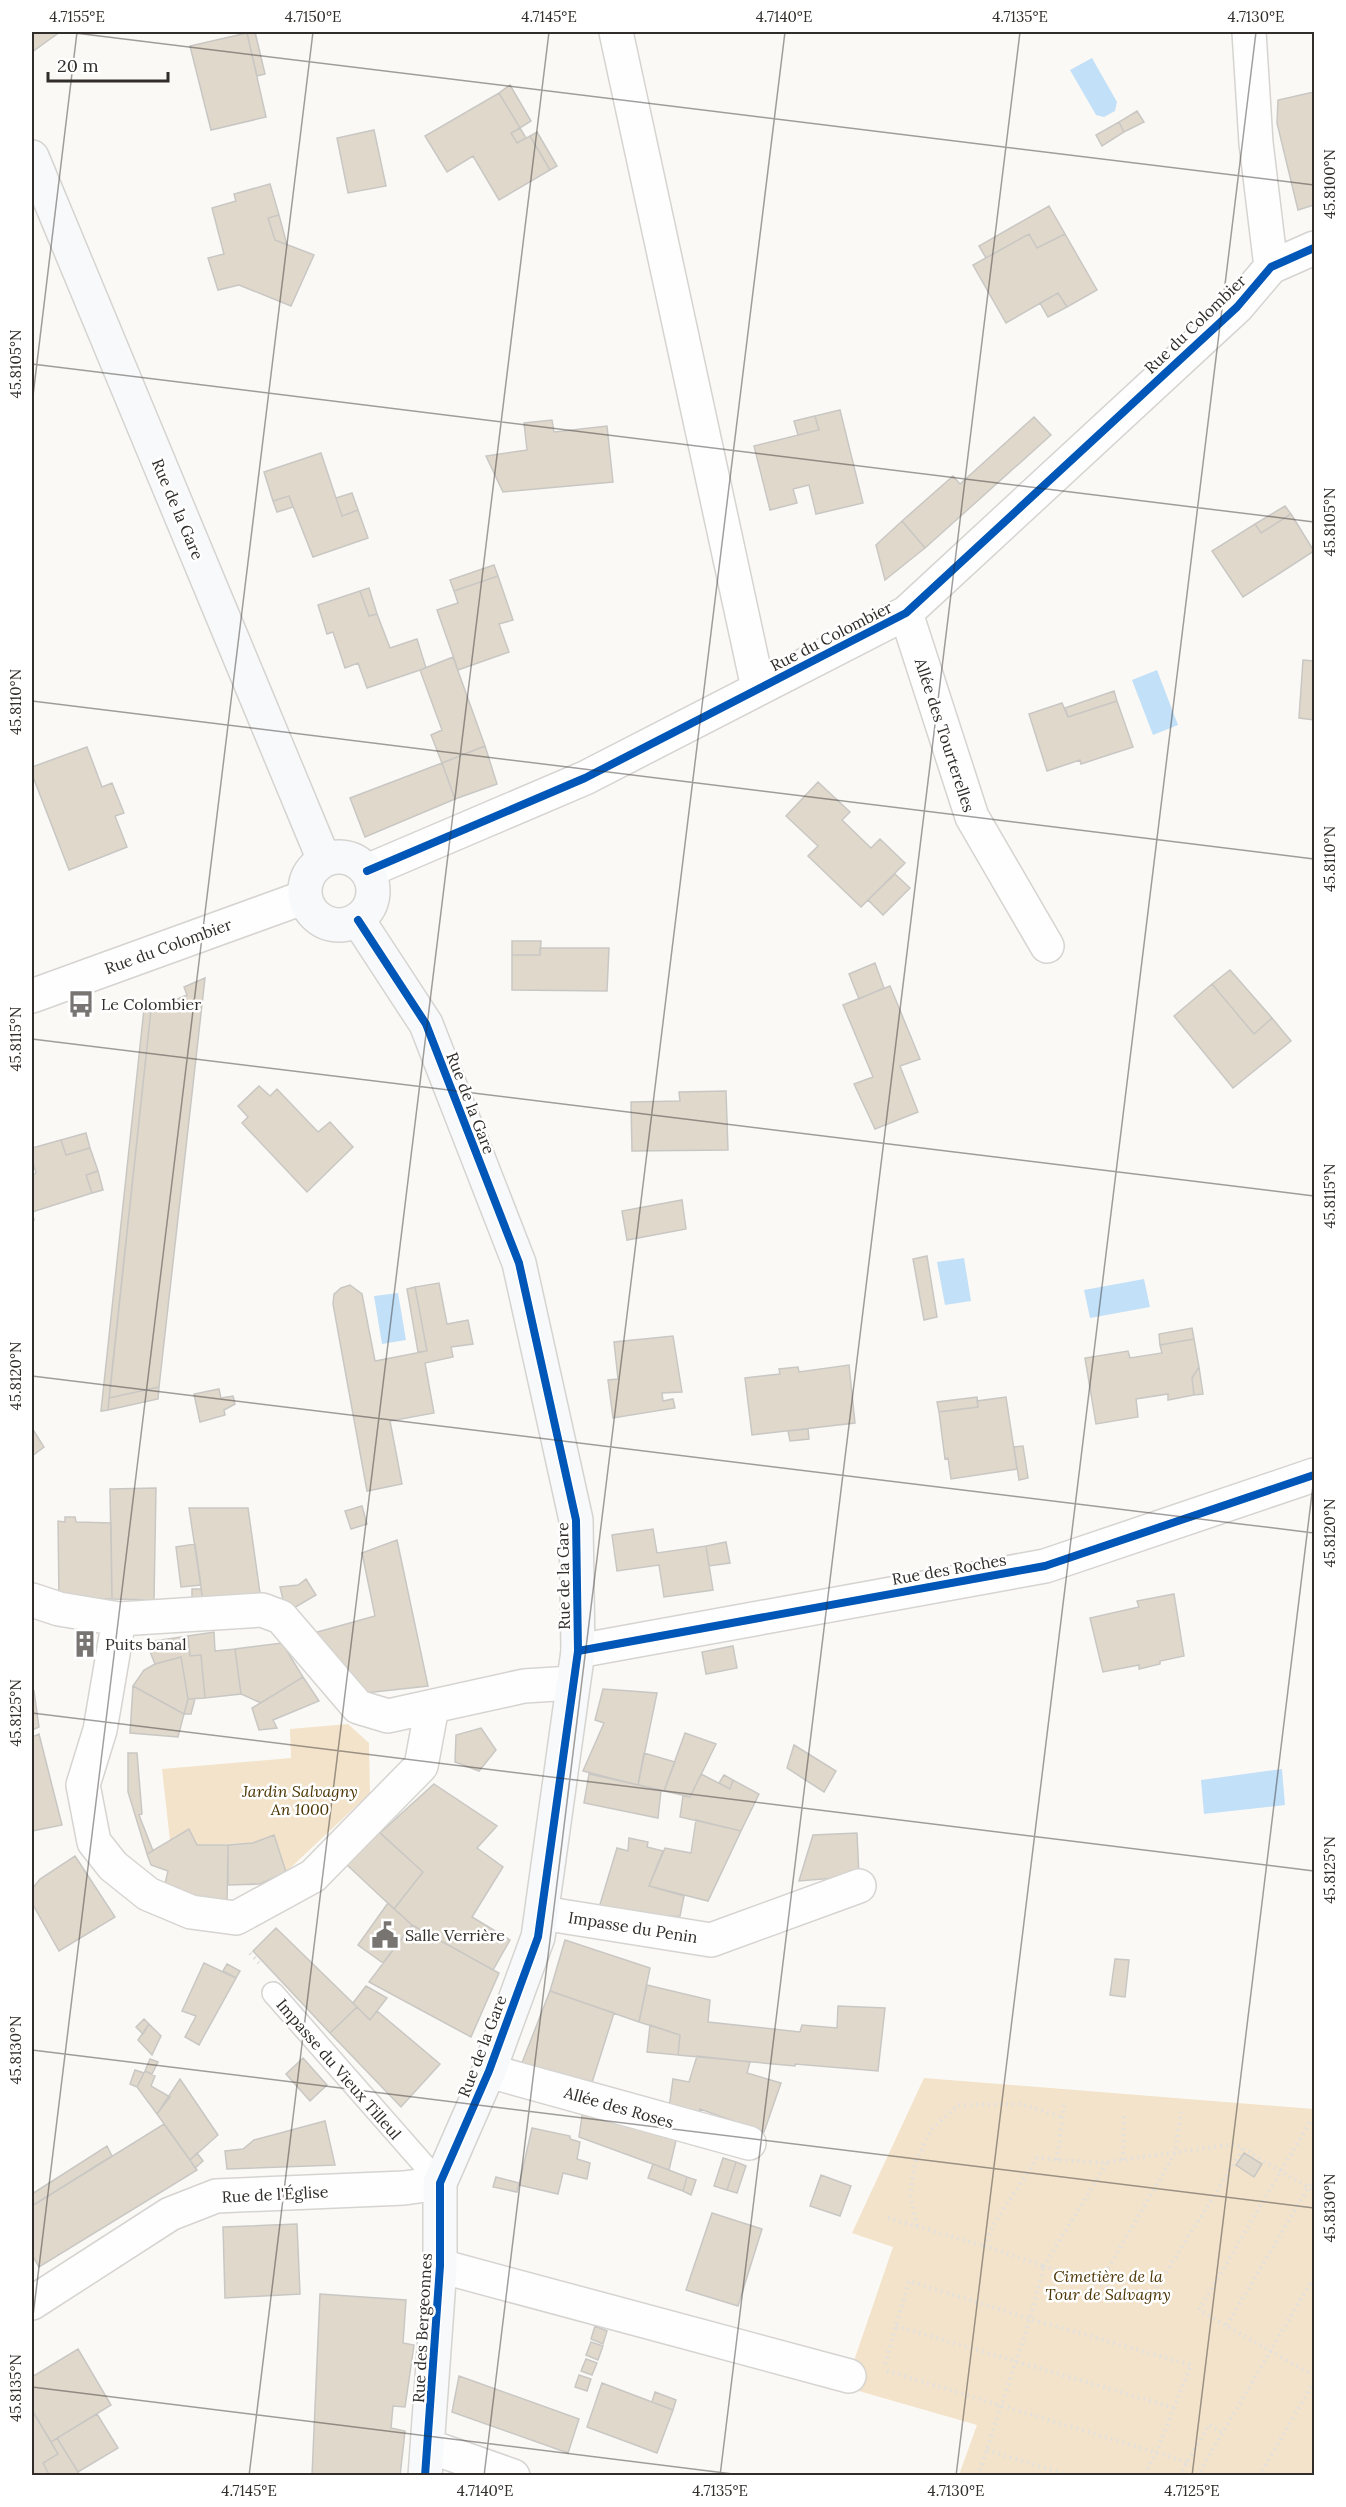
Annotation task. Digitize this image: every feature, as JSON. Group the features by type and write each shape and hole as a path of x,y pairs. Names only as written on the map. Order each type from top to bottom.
{"street":[{"path":"615,32 758,688"},
{"path":"1249,32 1256,143 1271,267"},
{"name":"Rue de la Gare","path":"32,157 324,860"},
{"name":"Rue du Colombier","path":"367,871 585,778 906,613 1236,307 1271,267 1314,248"},
{"name":"Allée des Tourterelles","path":"906,613 972,817 1047,946"},
{"path":"343,857 360,864 367,871 372,881 371,903 358,920 347,924 325,922 316,916 305,897 308,875 315,866 324,860 343,857"},
{"name":"Rue du Colombier","path":"32,996 305,897"},
{"name":"Rue de la Gare","path":"358,920 426,1024 519,1263 576,1520 578,1651 538,1937 489,2071 440,2183"},
{"name":"Rue des Roches","path":"578,1651 1045,1566 1314,1474"},
{"path":"32,1600 59,1609 119,1619 262,1610 280,1617 358,1707 388,1716 524,1686 572,1683"},
{"path":"119,1619 100,1730 83,1785 93,1842 113,1866 148,1894 192,1912 236,1917 313,1876 421,1766 432,1707"},
{"name":"Impasse du Penin","path":"542,1912 711,1940 859,1886"},
{"name":"Allée des Roses","path":"489,2071 749,2143"},
{"name":"Rue des Bergeonnes","path":"427,2461 440,2266 440,2183"},
{"name":"Rue de l'Église","path":"32,2304 171,2214 216,2196 404,2188 440,2183"},
{"path":"440,2266 849,2376"},
{"path":"427,2461 513,2475"}],"lane":[{"name":"Impasse du Vieux Tilleul","path":"273,1993 440,2183"}],"path":[{"path":"917,2226 910,2194 915,2163 931,2130 958,2105 1021,2104 1062,2117"},
{"path":"1057,2160 1064,2105"},
{"path":"1123,2160 1124,2112"},
{"path":"1099,2284 1175,2153 1181,2112"},
{"path":"1314,2120 1311,2120 1200,2310 1314,2376"},
{"path":"985,2246 992,2227 1036,2158 1108,2162 1235,2144 1314,2191"},
{"path":"888,2218 985,2246 1148,2301 1243,2149"},
{"path":"978,2475 1030,2319 1044,2266 1108,2162"},
{"path":"1227,2325 1314,2178"},
{"path":"1199,2475 1314,2277"},
{"path":"1144,2475 1156,2453 1191,2365 1030,2319 909,2281 883,2370 1156,2453 1187,2462"},
{"path":"896,2326 1174,2408"},
{"path":"1259,2475 1314,2382"},
{"path":"1179,2475 1209,2425 1223,2433"},
{"path":"987,2450 1071,2475"},
{"path":"1049,2475 1051,2469"}],"green space":[{"name":"Jardin Salvagny An 1000","path":"348,1724 369,1743 370,1793 286,1872 274,1835 253,1843 197,1845 188,1829 170,1841 162,1769 291,1758 290,1729"},
{"name":"Cimetière de la Tour de Salvagny","path":"924,2078 1314,2109 1314,2475 959,2475 977,2425 845,2387 893,2247 852,2233"}],"water":[{"path":"1092,58 1117,102 1115,111 1104,117 1096,115 1070,70"},
{"path":"1157,670 1178,725 1153,735 1132,680"},
{"path":"964,1258 971,1301 945,1305 937,1262"},
{"path":"1144,1279 1150,1307 1090,1318 1084,1290"},
{"path":"398,1293 406,1340 382,1344 374,1296"},
{"path":"1282,1769 1285,1805 1204,1814 1201,1780"}],"building":[{"path":"32,32 54,32 57,34 32,52"},
{"path":"255,32 265,74 257,76 247,33"},
{"path":"247,33 266,117 211,130 190,46"},
{"path":"510,85 531,121 520,128 499,93"},
{"path":"1314,92 1314,205 1298,210 1277,123 1278,100"},
{"path":"499,93 520,128 511,133 517,143 530,136 550,170 499,200 473,156 447,172 425,136"},
{"path":"1137,111 1144,122 1124,132 1119,122"},
{"path":"1119,122 1124,132 1102,146 1096,135"},
{"path":"520,128 526,138 517,143 511,133"},
{"path":"374,130 386,186 348,193 337,138"},
{"path":"537,132 557,166 550,170 530,136"},
{"path":"270,184 279,215 268,218 275,240 314,255 291,306 239,285 218,290 208,258 224,254 212,208 236,201 234,194"},
{"path":"1049,206 1065,234 1037,248 1029,234 986,258 979,246"},
{"path":"279,215 287,245 275,240 268,218"},
{"path":"1029,234 1037,248 1065,234 1097,290 1067,307 1058,293 1006,323 973,265"},
{"path":"1058,293 1067,307 1048,317 1040,303"},
{"path":"840,410 863,503 816,514 809,485 793,489 797,503 770,510 754,446 819,430 815,416"},
{"path":"815,416 819,430 798,435 794,421"},
{"path":"1034,417 1051,435 925,548 902,521 953,476 960,484"},
{"path":"552,420 554,432 607,426 613,482 503,492 486,456 527,450 524,423"},
{"path":"321,453 342,516 358,510 368,538 313,557 289,496 273,501 264,472"},
{"path":"352,493 358,510 342,516 336,498"},
{"path":"289,496 293,507 277,512 273,501"},
{"path":"1285,506 1291,514 1261,533 1255,524"},
{"path":"1291,514 1314,551 1243,597 1212,551 1255,524 1261,533"},
{"path":"902,521 925,548 885,580 876,545"},
{"path":"494,565 498,576 454,591 450,580"},
{"path":"498,576 513,620 499,624 509,652 458,670 437,610 458,603 454,591"},
{"path":"369,588 377,614 369,616 360,591"},
{"path":"360,591 369,616 377,614 390,648 417,639 426,668 367,688 358,663 345,668 333,632 327,634 318,605"},
{"path":"453,657 485,746 442,763 431,735 442,730 420,670"},
{"path":"1303,660 1314,661 1314,720 1299,718"},
{"path":"1114,691 1117,701 1068,717 1065,708"},
{"path":"1117,701 1133,747 1081,764 1080,760 1047,771 1029,714 1062,703 1068,717"},
{"path":"485,746 497,784 455,799 442,763"},
{"path":"87,747 102,787 112,783 124,813 115,816 127,847 69,870 32,774 32,767"},
{"path":"442,763 455,799 365,837 350,798"},
{"path":"818,782 850,812 842,820 871,848 880,839 905,863 861,907 808,856 818,846 786,816"},
{"path":"895,874 910,888 883,915 868,900"},
{"path":"512,941 541,941 540,955 512,955"},
{"path":"540,948 609,948 607,991 512,990 512,955 540,955"},
{"path":"875,963 884,988 859,999 849,974"},
{"path":"1230,970 1272,1018 1254,1034 1212,984"},
{"path":"205,978 159,1387 109,1398 151,1010 187,995 184,987"},
{"path":"1212,984 1254,1034 1272,1018 1291,1041 1233,1088 1174,1016"},
{"path":"890,986 920,1059 900,1066 918,1112 875,1129 854,1084 873,1077 843,1005"},
{"path":"144,1009 151,1010 108,1410 101,1411"},
{"path":"259,1086 270,1096 277,1089 318,1132 330,1122 353,1147 307,1192 242,1123 248,1117 238,1106"},
{"path":"726,1091 728,1150 632,1151 631,1102 680,1101 679,1092"},
{"path":"86,1133 90,1148 66,1155 61,1140"},
{"path":"61,1140 66,1155 90,1148 98,1171 86,1175 92,1193 32,1212 32,1175 36,1173 32,1148"},
{"path":"98,1171 103,1190 92,1193 86,1175"},
{"path":"682,1200 686,1229 627,1240 622,1211"},
{"path":"927,1256 937,1317 924,1320 913,1259"},
{"path":"439,1283 447,1324 468,1320 473,1344 451,1347 453,1357 425,1363 434,1413 390,1421 402,1484 367,1491 333,1304 334,1294 350,1285 362,1294 375,1361 427,1351 415,1287"},
{"path":"415,1287 427,1351 418,1352 407,1289"},
{"path":"1192,1328 1194,1339 1160,1345 1159,1334"},
{"path":"673,1336 682,1392 662,1393 663,1401 673,1399 675,1408 613,1418 608,1380 618,1379 614,1342"},
{"path":"1194,1339 1199,1367 1192,1378 1194,1395 1168,1400 1168,1394 1136,1399 1138,1417 1096,1424 1085,1358 1128,1351 1130,1358 1162,1353 1160,1345"},
{"path":"849,1365 855,1423 752,1435 745,1378 780,1374 779,1369 798,1367 799,1372"},
{"path":"1199,1367 1203,1394 1194,1395 1192,1378"},
{"path":"159,1387 158,1399 108,1410 109,1398"},
{"path":"219,1389 221,1398 233,1396 235,1404 224,1410 225,1415 200,1422 194,1394"},
{"path":"977,1397 978,1407 939,1412 937,1402"},
{"path":"1006,1397 1017,1469 951,1479 948,1458 945,1459 939,1412 978,1407 977,1401"},
{"path":"32,1428 44,1447 32,1456"},
{"path":"808,1429 809,1439 790,1441 788,1431"},
{"path":"1023,1446 1028,1478 1019,1480 1014,1447"},
{"path":"156,1488 154,1600 112,1599 110,1489"},
{"path":"362,1506 367,1524 351,1529 345,1511"},
{"path":"189,1508 248,1508 260,1593 203,1601"},
{"path":"65,1517 75,1517 76,1522 111,1523 112,1599 59,1598 58,1521 65,1522"},
{"path":"653,1529 657,1553 706,1546 713,1590 664,1597 659,1565 617,1571 612,1535"},
{"path":"397,1540 428,1686 365,1693 314,1633 375,1616 362,1553"},
{"path":"726,1542 730,1563 709,1566 706,1546"},
{"path":"195,1544 201,1585 181,1587 176,1547"},
{"path":"306,1579 316,1595 292,1609 284,1604 280,1587 298,1585"},
{"path":"192,1589 201,1589 203,1601 192,1600"},
{"path":"1174,1594 1184,1656 1160,1661 1160,1664 1139,1669 1139,1665 1103,1672 1090,1618 1139,1607 1137,1601"},
{"path":"214,1632 215,1651 235,1649 241,1694 205,1698 201,1655 190,1656 188,1636"},
{"name":"Puits banal","path":"82,1636 88,1636 93,1644 91,1650 82,1652 77,1647 77,1641"},
{"path":"188,1636 190,1656 201,1655 205,1698 188,1699 181,1657 155,1664 147,1644 147,1642"},
{"path":"282,1643 303,1677 261,1703 241,1694 235,1649"},
{"path":"733,1646 737,1668 706,1674 702,1652"},
{"path":"181,1657 188,1699 184,1714 133,1686 144,1670 155,1664"},
{"path":"303,1677 319,1701 273,1720 277,1728 259,1730 252,1708"},
{"path":"133,1686 184,1714 178,1737 130,1733"},
{"path":"603,1689 657,1693 638,1785 583,1771 604,1723 595,1720"},
{"path":"34,1691 39,1727 32,1730 32,1692"},
{"path":"188,1699 195,1699 191,1714 184,1714"},
{"path":"481,1728 496,1750 479,1771 455,1762 456,1735"},
{"path":"685,1733 716,1744 690,1797 664,1791"},
{"path":"39,1734 62,1825 32,1831 32,1737"},
{"path":"794,1745 836,1771 824,1792 787,1768"},
{"path":"128,1753 137,1753 142,1814 139,1815 153,1851 147,1854 128,1792"},
{"path":"644,1753 675,1762 664,1791 638,1785"},
{"path":"589,1774 661,1790 658,1818 584,1803"},
{"path":"701,1774 730,1789 733,1780 759,1794 741,1831 680,1817 683,1796 690,1797"},
{"path":"724,1775 733,1780 730,1789 719,1783"},
{"path":"434,1784 497,1826 477,1848 503,1867 472,1917 510,1940 493,1970 412,1925 394,1909 423,1872 380,1833"},
{"path":"696,1820 741,1831 708,1901 649,1886 665,1848 691,1853"},
{"path":"189,1829 197,1845 228,1845 227,1904 196,1900 164,1888 168,1871 151,1865 147,1854"},
{"path":"376,1829 423,1872 394,1909 346,1864"},
{"path":"857,1833 859,1876 799,1881 813,1835"},
{"path":"274,1835 286,1872 260,1884 228,1885 228,1845 253,1843"},
{"path":"629,1838 648,1842 647,1847 663,1851 649,1886 684,1896 680,1916 630,1918 598,1911 617,1848 628,1851"},
{"path":"75,1856 115,1917 59,1951 32,1903 32,1889 40,1879"},
{"name":"Salle Verrière","path":"388,1903 412,1925 383,1963 358,1945"},
{"path":"412,1925 499,1973 471,2037 369,1982"},
{"path":"276,1928 357,2007 330,2033 253,1951"},
{"path":"565,1940 650,1968 639,2022 550,1991"},
{"path":"1115,1959 1129,1960 1125,1997 1110,1995"},
{"path":"204,1963 236,1978 199,2045 185,2037 196,2016 182,2011"},
{"path":"227,1964 240,1971 236,1978 223,1971"},
{"path":"647,1985 710,2000 708,2022 800,2032 802,2025 837,2028 838,2006 885,2008 878,2071 678,2055 680,2035 639,2022"},
{"path":"366,1986 387,1998 370,2020 353,2003"},
{"path":"550,1991 614,2013 589,2092 518,2073"},
{"path":"357,2007 370,2020 377,2011 440,2064 401,2107 330,2033"},
{"path":"144,2019 149,2024 143,2034 136,2027"},
{"path":"149,2024 161,2036 152,2055 138,2040"},
{"path":"650,2025 680,2035 678,2055 647,2052"},
{"path":"697,2056 750,2062 747,2073 781,2083 764,2132 700,2109 698,2115 669,2108 673,2079 689,2082"},
{"path":"303,2058 327,2085 310,2101 286,2074"},
{"path":"150,2059 158,2062 152,2074 145,2071"},
{"path":"135,2070 144,2073 137,2087 130,2084"},
{"path":"145,2071 155,2076 151,2086 170,2097 157,2114 137,2087"},
{"path":"180,2079 218,2135 190,2160 157,2114"},
{"path":"583,2109 678,2132 669,2170 579,2137"},
{"path":"325,2121 335,2165 227,2169 225,2151 243,2149 254,2140"},
{"path":"164,2124 197,2170 39,2267 32,2255 32,2206"},
{"path":"532,2128 570,2136 570,2139 580,2142 577,2159 590,2163 587,2179 563,2173 558,2194 519,2185"},
{"path":"107,2146 112,2156 32,2206 32,2194"},
{"path":"197,2153 203,2161 195,2168 190,2160"},
{"path":"1244,2153 1262,2164 1254,2177 1236,2165"},
{"path":"723,2158 736,2162 727,2190 714,2186"},
{"path":"736,2162 746,2166 737,2193 727,2190"},
{"path":"653,2164 687,2177 683,2191 648,2178"},
{"path":"821,2175 851,2186 840,2216 810,2206"},
{"path":"496,2177 519,2183 517,2192 493,2187"},
{"path":"687,2177 696,2180 691,2195 683,2191"},
{"path":"712,2213 762,2229 738,2306 686,2290"},
{"path":"297,2224 300,2294 225,2298 223,2227"},
{"path":"320,2294 406,2300 403,2343 414,2345 405,2407 393,2406 391,2428 405,2431 400,2476 312,2476"},
{"path":"595,2326 607,2331 603,2344 591,2339"},
{"path":"591,2342 603,2346 598,2360 586,2355"},
{"path":"78,2349 111,2405 51,2442 32,2410 32,2377"},
{"path":"586,2359 597,2363 592,2375 581,2371"},
{"path":"579,2375 591,2379 587,2391 575,2387"},
{"path":"459,2376 579,2419 568,2453 452,2412"},
{"path":"602,2383 673,2410 657,2453 587,2427"},
{"path":"655,2392 676,2400 673,2410 652,2402"},
{"path":"32,2410 58,2454 43,2463 50,2476 32,2476"},
{"path":"97,2414 118,2448 78,2472 57,2438"},
{"path":"57,2438 80,2476 50,2476 43,2463 58,2454 51,2442"}],"cycle path":[{"path":"367,871 585,778 906,613 1237,307 1271,267 1314,248"},
{"path":"358,920 426,1024 519,1263 576,1520 578,1651 538,1937 489,2071 440,2183 440,2266 425,2476"},
{"path":"578,1651 1045,1566 1314,1475"}],"place":[{"name":"Le Colombier","path":"81,1004"},
{"name":"Puits banal","path":"85,1644"},
{"name":"Salle Verrière","path":"385,1935"}]}
